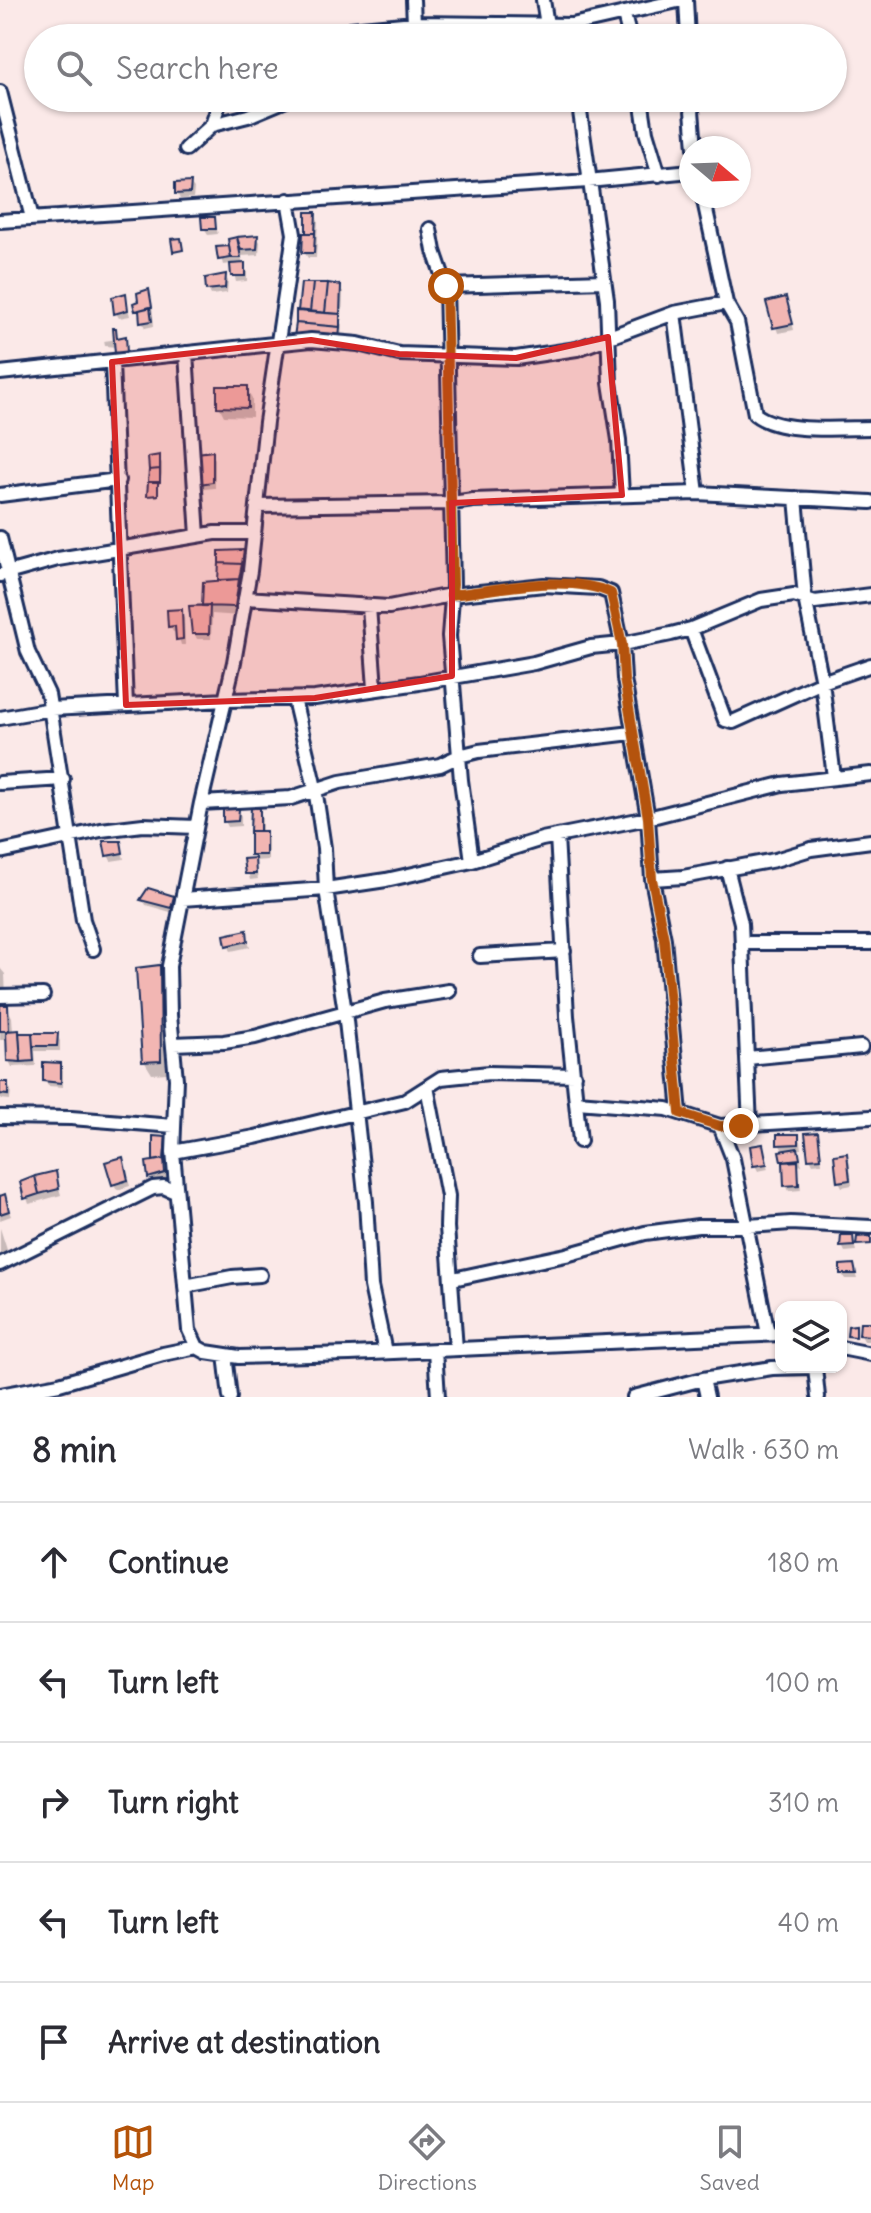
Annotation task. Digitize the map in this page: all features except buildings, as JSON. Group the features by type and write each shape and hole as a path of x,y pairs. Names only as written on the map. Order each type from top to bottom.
{"street":[{"path":"413,0 414,23"},
{"path":"543,0 547,24"},
{"path":"595,24 684,0 687,24"},
{"path":"624,15 626,24"},
{"path":"404,24 480,24"},
{"path":"0,92 32,218"},
{"path":"212,125 216,112"},
{"path":"186,149 212,125 258,112"},
{"path":"580,112 604,281 610,383 619,440 622,495"},
{"path":"643,112 659,175"},
{"path":"692,112 694,136"},
{"path":"0,221 679,172"},
{"path":"288,200 294,234 245,598 169,966 176,1079 175,1192 189,1330 197,1347 225,1355 385,1352 774,1334 733,1159 720,1126"},
{"path":"706,208 726,303 737,322 755,414 782,425 871,428"},
{"path":"430,229 446,286 453,585 449,636 472,861"},
{"path":"446,286 604,281"},
{"path":"0,373 311,340 358,344 399,354 516,358 577,349 674,313 726,303"},
{"path":"674,313 697,493"},
{"path":"186,353 198,536"},
{"path":"112,362 126,705"},
{"path":"0,495 118,480"},
{"path":"257,506 452,503 697,493 871,502"},
{"path":"796,498 805,598 822,682 834,777"},
{"path":"5,574 58,559 215,533 254,533"},
{"path":"0,538 5,574 28,652 41,675 51,709 83,920 93,949"},
{"path":"245,598 369,607 544,585 598,588 611,593 622,644 632,733 648,818 652,879 664,939 680,1113"},
{"path":"0,718 51,709 294,699 419,683 534,663 591,647 622,644 691,629 761,600 794,595 815,602 871,595"},
{"path":"369,607 375,688"},
{"path":"691,629 725,720 733,722 822,682 871,665"},
{"path":"294,699 315,788 324,848 326,889 345,1012 366,1202 371,1286 385,1352"},
{"path":"201,803 291,798 315,788 440,765 479,751 632,733"},
{"path":"182,899 326,889 386,880 472,861 557,836 648,818 782,784 871,774"},
{"path":"0,783 63,779"},
{"path":"0,852 143,825 196,827"},
{"path":"557,836 580,1141"},
{"path":"652,879 683,877 775,860 811,849 871,841"},
{"path":"727,868 741,923 750,1126"},
{"path":"742,943 871,943"},
{"path":"480,956 564,951"},
{"path":"173,1044 255,1037 385,1001 449,991"},
{"path":"0,996 43,995"},
{"path":"748,1058 861,1047"},
{"path":"173,1152 255,1137 405,1101 441,1078 489,1073 574,1075"},
{"path":"427,1087 448,1196 447,1227 456,1349"},
{"path":"577,1102 667,1109 720,1126 871,1117"},
{"path":"0,1117 71,1118 174,1126"},
{"path":"0,1264 153,1188 164,1187 175,1192"},
{"path":"453,1279 566,1255 645,1233 698,1226 791,1223 871,1227"},
{"path":"185,1286 260,1275"},
{"path":"0,1395 59,1384 197,1347"},
{"path":"847,1349 871,1354"},
{"path":"435,1350 438,1397"},
{"path":"225,1355 230,1397"},
{"path":"636,1397 703,1379 775,1368"},
{"path":"816,1373 818,1397"},
{"path":"703,1379 707,1397"}],"highlighted area":[{"path":"608,337 622,495 452,503 452,676 315,698 126,705 112,362 311,340 399,354 516,358"}],"route":[{"path":"446,286 452,503 451,595 544,585 598,588 611,593 622,644 632,733 648,818 652,879 664,939 680,1113 720,1126 741,1126"}]}
